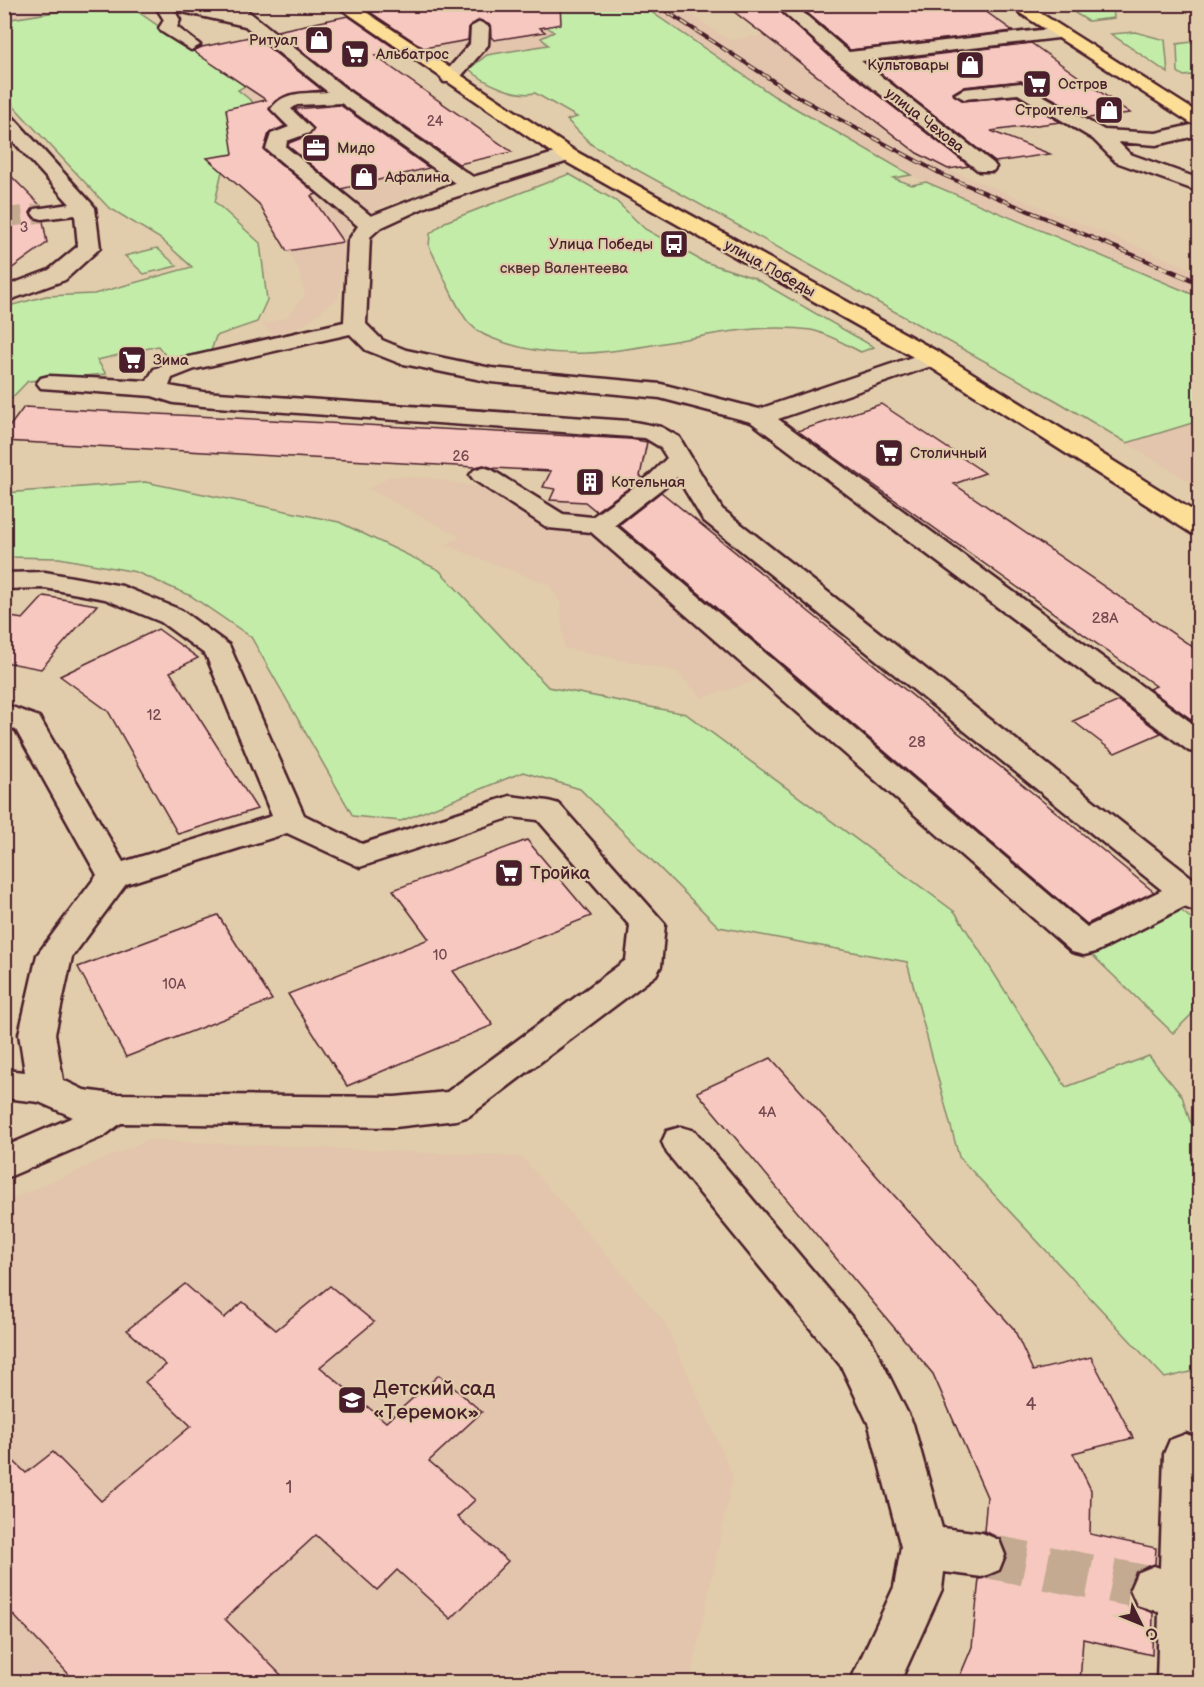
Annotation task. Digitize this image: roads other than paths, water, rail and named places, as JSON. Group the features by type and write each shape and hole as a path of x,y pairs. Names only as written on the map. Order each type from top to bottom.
{"main road":[{"name":"улица Победы","path":"342,4 568,155 932,358 1200,527"},
{"path":"1014,4 1200,123"}],"street":[{"path":"162,4 172,20 168,28 191,45"},
{"path":"170,4 251,22"},
{"path":"228,4 345,97 472,186"},
{"name":"улица Чехова","path":"782,4 845,58 986,167"},
{"path":"450,78 479,45 480,27"},
{"path":"845,58 1058,33"},
{"path":"274,88 292,100"},
{"path":"964,94 1022,88 1100,135 1123,158 1200,186"},
{"path":"345,97 292,100 280,109 302,129 278,138 276,149 369,225"},
{"path":"4,119 13,138 85,208 89,248 57,274 4,295"},
{"path":"1100,135 1156,139 1200,129"},
{"path":"568,155 399,210 369,225 359,237 356,326 374,345 399,356 491,375 661,392 760,417 1200,744"},
{"path":"42,213 85,208"},
{"path":"156,389 162,374 188,364 356,326"},
{"path":"760,417 932,358"},
{"path":"49,383 156,389 174,396 203,399 629,428 652,432 670,442 712,514 1193,897 1084,943 598,525 557,522 483,475"},
{"path":"598,525 658,481 680,460"},
{"path":"4,581 45,580 112,592 171,616 219,651 290,821 360,856 510,806 548,811 648,924 643,966 456,1106 395,1112 113,1108 77,1104 46,1088 4,1084"},
{"path":"4,713 28,724 114,876"},
{"path":"46,1088 37,1034 55,956 114,876 290,821"},
{"path":"4,1164 90,1126 113,1108"},
{"path":"681,1142 856,1353 891,1424 924,1547 918,1588 875,1683"},
{"path":"1188,1676 1169,1592 1186,1454 1200,1459"},
{"path":"924,1547 982,1555"}],"tunnel":[{"path":"4,218 42,213"},
{"path":"982,1555 1154,1589"}],"railway":[{"path":"655,4 798,97 943,175 1162,267"},
{"path":"1159,266 1200,283"}],"place":[{"name":"Ритуал","path":"319,40"},
{"name":"Альбатрос","path":"355,54"},
{"name":"Культовары","path":"970,65"},
{"name":"Остров","path":"1037,84"},
{"name":"Строитель","path":"1109,110"},
{"name":"Мидо","path":"316,148"},
{"name":"Афалина","path":"364,177"},
{"name":"Улица Победы","path":"674,244"},
{"name":"Зима","path":"132,360"},
{"name":"Столичный","path":"889,453"},
{"name":"Котельная","path":"590,482"},
{"name":"Тройка","path":"509,873"},
{"name":"Детский сад «Теремок»","path":"352,1400"}],"park label":[{"name":"сквер Валентеева","path":"564,268"}]}
